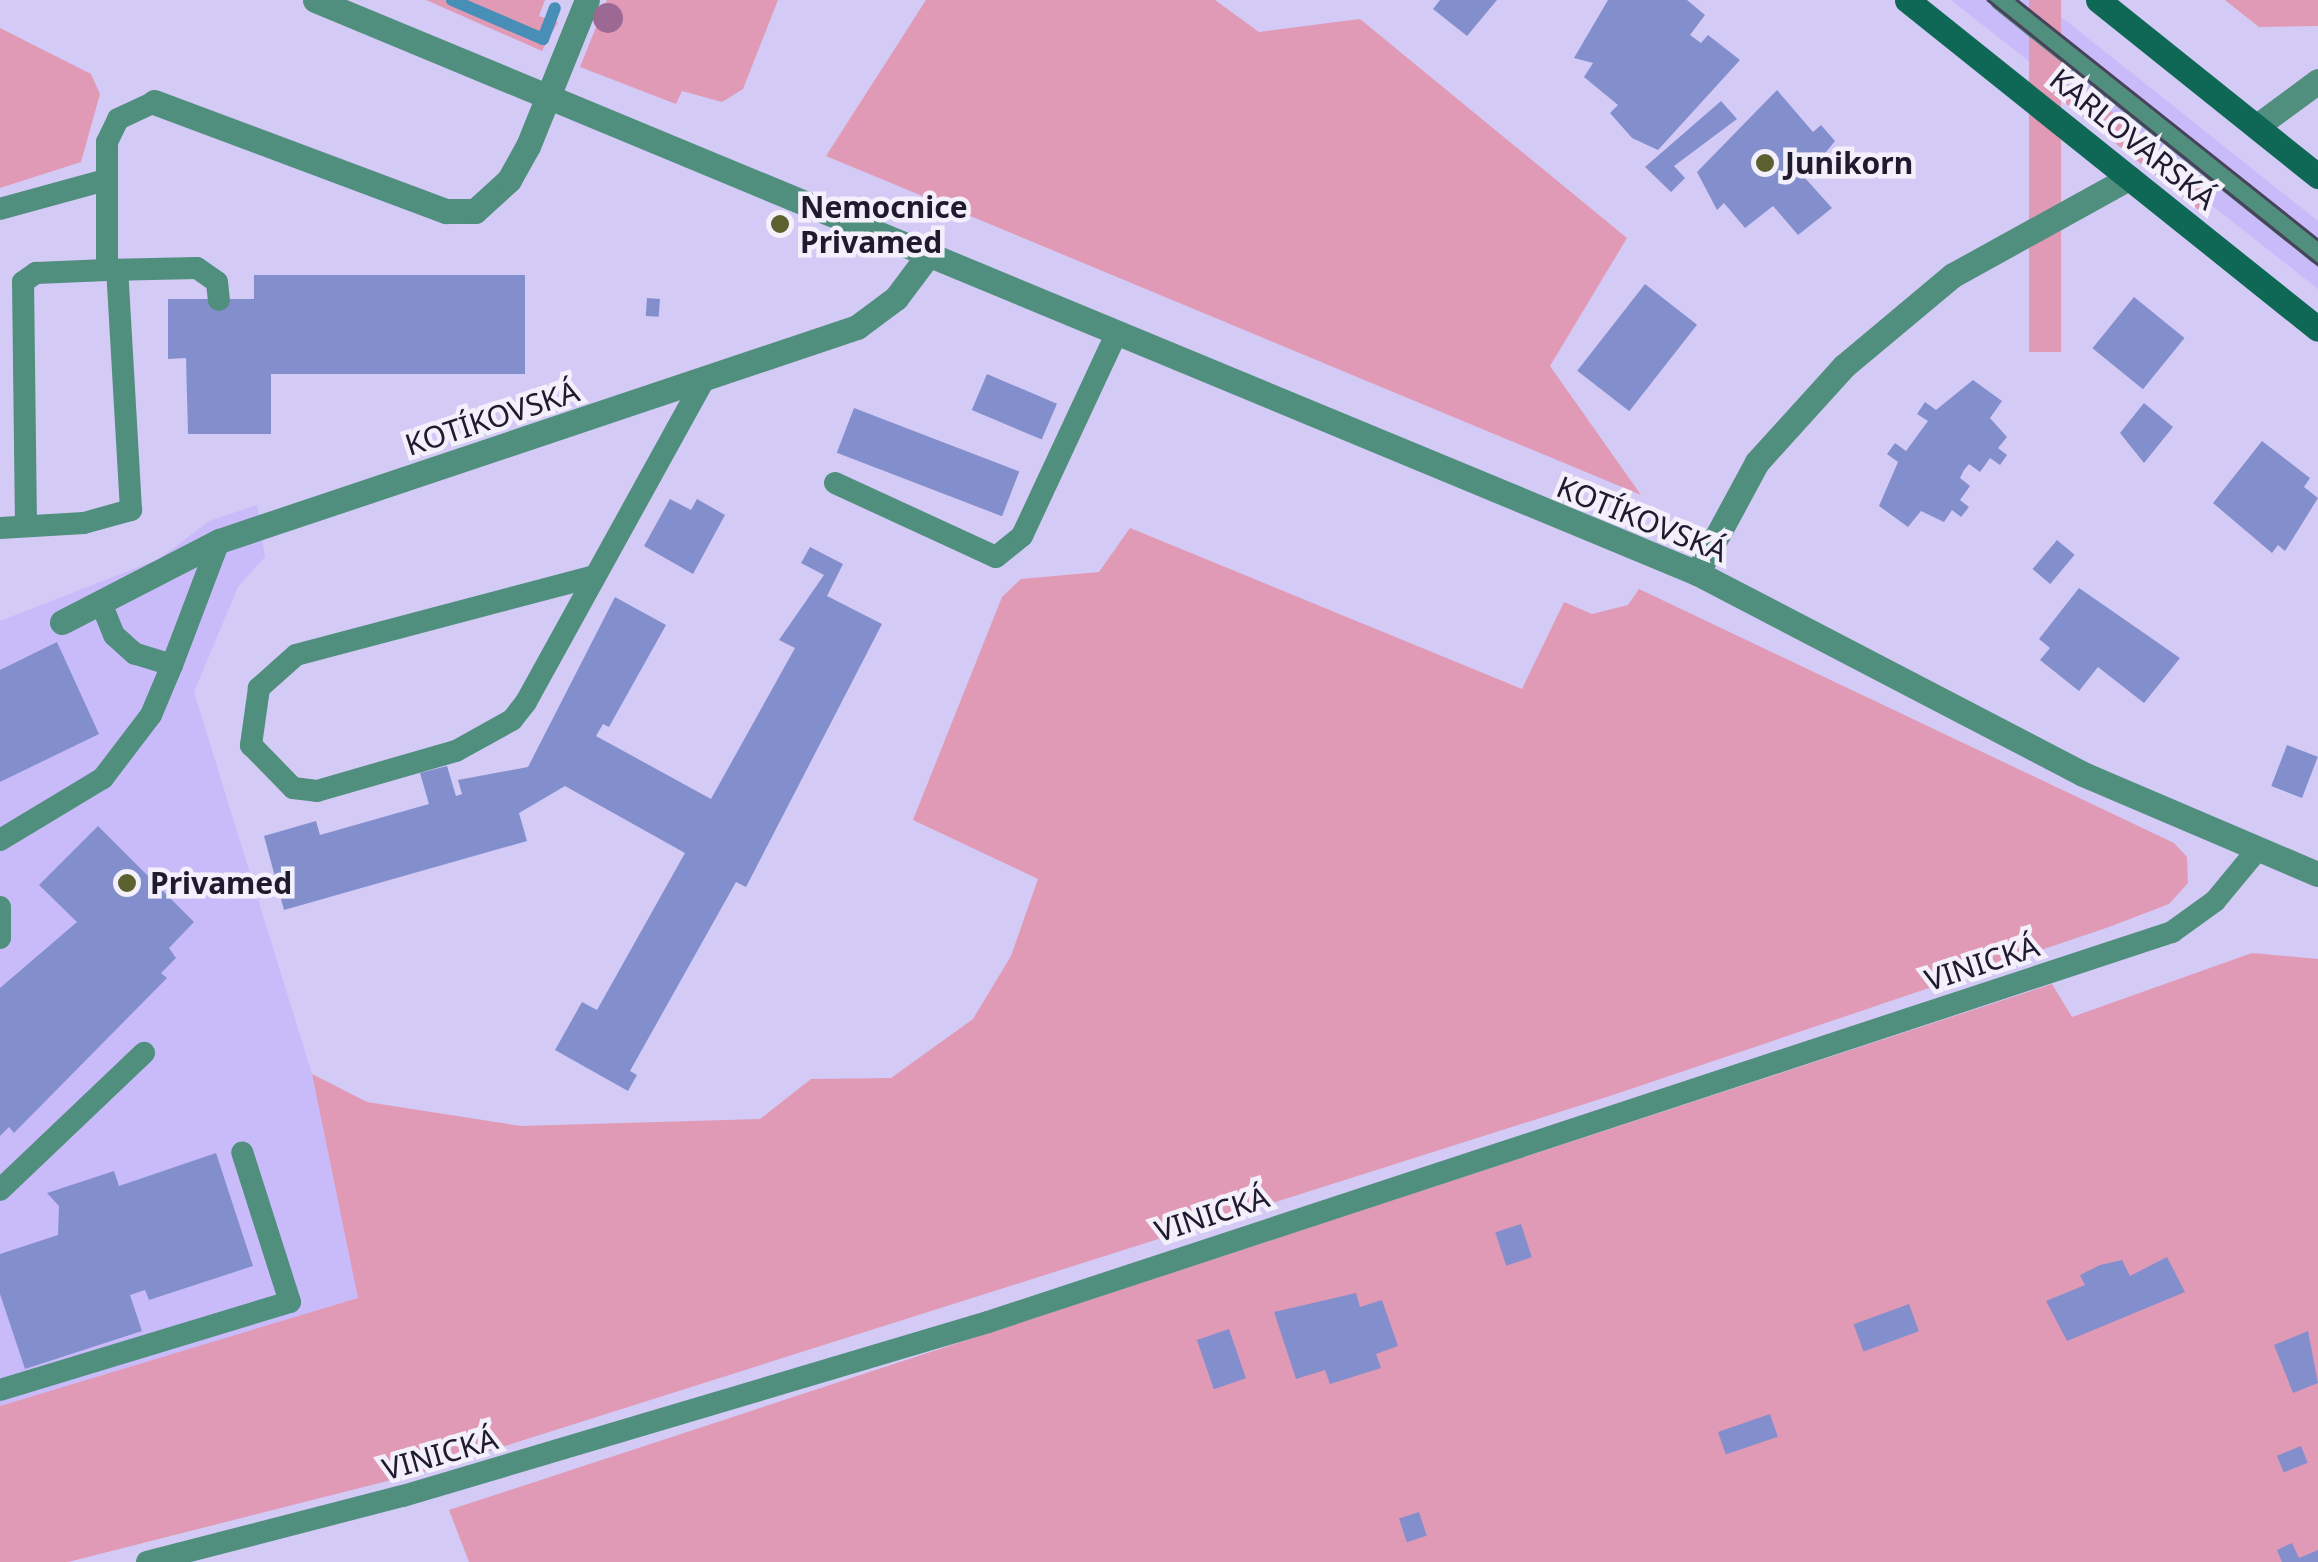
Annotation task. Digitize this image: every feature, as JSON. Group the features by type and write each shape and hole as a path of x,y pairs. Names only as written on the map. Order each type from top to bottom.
{"main road":[{"name":"KARLOVARSKÁ","path":"1906,0 2318,329"},
{"path":"2098,0 2318,176"}],"street":[{"name":"KOTÍKOVSKÁ","path":"316,0 926,258 1697,573 2083,774 2318,874"},
{"path":"154,102 446,211 476,211 508,180 588,0"},
{"path":"2256,126 2318,81"},
{"path":"1697,573 1756,462 1844,366 1953,275 2130,178"},
{"name":"KOTÍKOVSKÁ","path":"62,622 219,540 701,385 857,326 896,298 926,258"}],"lane":[{"name":"KARLOVARSKÁ","path":"2001,0 2318,253"},
{"path":"0,528 131,510 102,180 118,119 154,102"},
{"path":"0,209 102,180"},
{"path":"26,526 24,282 36,273 196,268 218,282 219,300"},
{"path":"835,484 996,558 1022,536 1116,334"},
{"path":"596,576 296,655 259,688 251,744 293,788 317,791 478,743 526,702 596,576 701,385"},
{"path":"0,840 103,778 151,715 219,540"},
{"path":"101,603 114,635 135,654 172,665"},
{"name":"VINICKÁ","path":"147,1562 403,1496 970,1328 2135,944 2197,918 2258,849"},
{"path":"0,907 0,938"},
{"path":"0,1190 144,1053"},
{"path":"0,1390 290,1302 242,1152"}],"shaded area":[{"path":"426,0 545,0 539,16 558,22 542,51"},
{"path":"607,0 778,0 743,89 722,102 682,91 676,104 580,67"},
{"path":"926,0 1215,0 1259,32 1360,19 1627,238 1550,366 1641,495 826,156"},
{"path":"1951,0 2040,0 2318,221 2318,289"},
{"path":"2029,0 2061,0 2061,352 2029,352"},
{"path":"2225,0 2318,0 2318,26 2259,27"},
{"path":"0,28 91,74 100,94 81,162 0,188"},
{"path":"2034,67 2103,105 2212,192 2199,210 2029,74"},
{"name":"Privamed","path":"257,505 265,557 238,587 194,692 312,1074 359,1298 0,1406 0,621 159,559 209,521"},
{"path":"1130,528 1522,689 1564,602 1592,614 1628,605 1639,589 2174,843 2187,857 2188,883 2169,904 2109,927 1613,1095 423,1472 68,1562 0,1562 0,1406 358,1298 312,1074 367,1102 521,1126 760,1119 811,1079 891,1078 973,1019 1011,956 1038,879 913,820 1002,597 1021,579 1099,572"},
{"path":"2252,953 2318,959 2318,1562 469,1562 449,1510 2052,984 2072,1017"}],"building":[{"path":"1440,0 1497,0 1467,36 1433,9"},
{"path":"1608,0 1687,0 1705,15 1690,35 1701,43 1708,35 1740,60 1658,150 1632,138 1610,113 1618,105 1584,77 1593,63 1574,58"},
{"name":"Junikorn","path":"1777,90 1813,132 1821,125 1835,141 1805,178 1832,208 1798,235 1773,206 1745,228 1724,203 1717,210 1697,172"},
{"path":"1721,101 1737,119 1674,166 1685,178 1671,192 1645,167"},
{"path":"254,275 525,275 525,374 271,374 271,434 188,434 186,358 168,359 168,299 254,299"},
{"path":"1645,284 1697,325 1629,411 1577,371"},
{"path":"2134,297 2185,338 2143,389 2092,348"},
{"path":"647,298 660,299 659,317 646,316"},
{"path":"987,374 1057,404 1042,440 972,410"},
{"path":"1973,380 2002,401 1990,418 2007,437 1998,448 2007,455 2000,465 1990,458 1980,472 1969,464 1964,470 1960,478 1970,486 1960,500 1969,507 1961,517 1952,510 1944,522 1921,511 1908,527 1879,506 1898,462 1887,454 1895,443 1906,451 1928,421 1917,414 1925,402 1936,410"},
{"path":"2144,403 2173,427 2144,463 2120,433"},
{"path":"854,408 1019,471 1002,516 837,453"},
{"path":"2262,441 2310,478 2304,487 2318,498 2285,551 2278,545 2272,553 2213,503"},
{"path":"670,499 691,510 697,499 725,515 693,574 644,546"},
{"path":"2057,540 2075,555 2050,584 2033,569"},
{"path":"810,547 843,564 827,596 882,624 746,887 736,882 630,1071 637,1075 628,1091 555,1050 582,1002 597,1010 685,853 565,786 519,813 527,841 284,910 264,836 316,821 320,835 429,804 420,773 447,766 456,796 462,794 458,780 528,767 615,597 666,625 609,727 603,724 596,736 711,799 795,648 779,640 824,575 801,563"},
{"path":"2079,588 2180,658 2144,703 2098,667 2079,691 2040,660 2050,648 2039,639"},
{"path":"57,642 99,734 0,782 0,670"},
{"path":"2287,745 2318,757 2302,798 2271,786"},
{"path":"98,826 194,922 169,948 176,958 161,973 167,978 14,1133 9,1127 0,1136 0,988 77,922 39,885"},
{"path":"216,1153 253,1266 149,1300 145,1290 130,1295 142,1331 25,1369 0,1294 0,1254 58,1235 59,1206 47,1193 114,1171 119,1186"},
{"path":"1521,1224 1532,1257 1506,1266 1495,1232"},
{"path":"2167,1257 2185,1292 2067,1341 2046,1301 2085,1285 2080,1275 2100,1265 2122,1260 2130,1276"},
{"path":"1356,1293 1360,1307 1382,1300 1398,1346 1376,1354 1381,1368 1330,1384 1325,1370 1296,1379 1274,1312"},
{"path":"1909,1304 1919,1331 1863,1351 1854,1324"},
{"path":"1229,1329 1246,1378 1214,1389 1197,1340"},
{"path":"2308,1331 2318,1383 2293,1393 2274,1345"},
{"path":"1770,1414 1778,1437 1726,1455 1718,1432"},
{"path":"2301,1446 2308,1463 2284,1472 2277,1456"},
{"path":"1419,1512 1427,1536 1407,1542 1399,1518"},
{"path":"2292,1543 2299,1558 2318,1550 2318,1562 2282,1562 2277,1550"}],"waterway":[{"path":"452,0 543,39 555,8"}],"tram line":[{"path":"1988,0 2318,264"},
{"path":"2017,0 2318,239"}],"place":[{"name":"Junikorn","path":"1765,163"},
{"name":"Nemocnice Privamed","path":"780,224"},
{"name":"Privamed","path":"127,883"}]}
